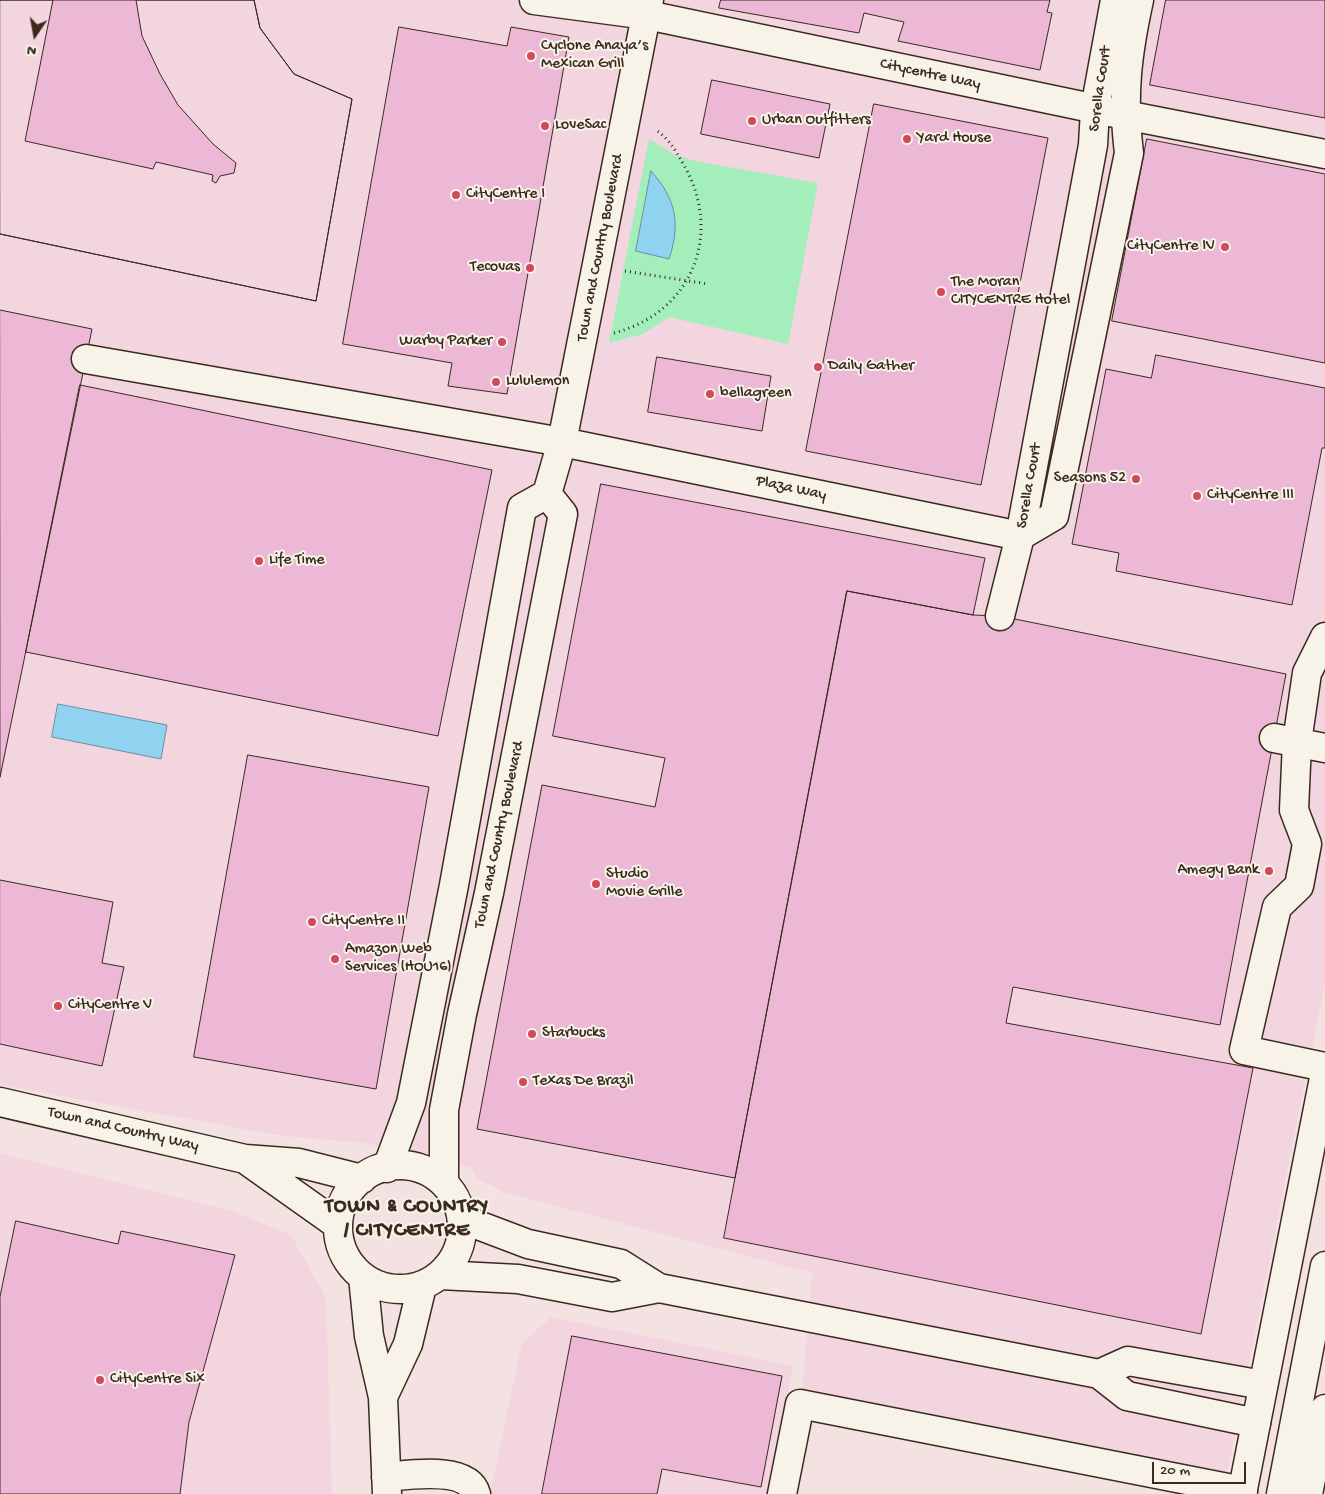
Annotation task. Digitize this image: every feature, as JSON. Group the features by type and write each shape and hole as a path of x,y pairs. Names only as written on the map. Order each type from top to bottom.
{"main road":[{"name":"Citycentre Way","path":"534,0 648,8 1095,109 1325,154"},
{"name":"Sorella Court","path":"1020,536 1093,145 1095,109 1115,0"},
{"name":"Sorella Court","path":"1020,536 1054,516 1129,152 1125,115 1127,54 1138,0"},
{"name":"Town and Country Boulevard","path":"444,1183 444,1110 563,514 548,494 562,442 648,8"},
{"name":"Plaza Way","path":"86,359 562,442 1020,536"},
{"path":"387,1168 411,1103 522,508 548,494"},
{"path":"1000,616 1020,536"},
{"path":"1325,637 1307,674 1285,740 1294,810 1307,844 1304,861 1299,886 1277,906 1244,1050 1325,1067"},
{"path":"1285,740 1325,748"},
{"path":"476,762 513,769"},
{"path":"782,1494 800,1404 1243,1492 1325,1073"},
{"name":"Town and Country Way","path":"0,1102 245,1159 299,1163 362,1179"},
{"name":"Town and Country Way","path":"245,1159 338,1225"},
{"path":"383,1397 408,1344 431,1280 454,1260 462,1240 462,1219 456,1199 444,1183 429,1172 412,1167 377,1170 362,1179 349,1192 341,1207 338,1225 340,1243 348,1262 362,1277 381,1286 402,1290 431,1280 518,1280 612,1297 659,1288"},
{"path":"462,1219 528,1244 621,1264 659,1288 1099,1374 1127,1396 1256,1422"},
{"path":"1281,1494 1325,1266"},
{"path":"362,1277 369,1336 383,1397 386,1485 437,1474 460,1478 474,1487 476,1494"},
{"path":"1099,1374 1128,1361 1263,1385"},
{"path":"1308,1494 1325,1409"}],"path":[{"path":"609,334 634,328 664,309 693,271 701,247 701,212 693,182 671,141 650,125"},
{"path":"597,266 708,284"}],"shaded area":[{"path":"0,0 1325,0 1325,982 1227,1474 802,1390 812,1273 506,1193 476,1178 472,1168 365,1143 284,1136 0,1085"},
{"path":"0,1153 229,1210 291,1235 326,1298 332,1494 0,1494"},
{"path":"551,1317 793,1366 769,1494 490,1494 522,1343"}],"green space":[{"path":"649,139 675,155 695,161 818,183 788,344 669,317 643,334 609,343"}],"water":[{"path":"651,171 666,192 674,212 675,234 669,259 636,251"},
{"path":"58,704 167,725 161,759 52,737"}],"building":[{"path":"0,0 254,0 260,28 294,74 352,99 316,301 0,234"},
{"path":"0,0 53,0 25,141 153,169 156,162 213,175 212,181 216,183 220,176 234,173 236,163 213,144 178,105 160,74 142,36 136,0 254,0 260,28 294,74 352,99 316,301 0,234"},
{"path":"721,0 1050,0 1047,12 1052,13 1040,70 898,41 904,22 864,13 859,33 719,8"},
{"path":"1166,0 1325,0 1325,118 1150,85"},
{"name":"CityCentre I","path":"399,27 507,46 511,27 569,37 507,394 448,386 452,363 343,344"},
{"path":"712,80 830,104 819,158 701,134"},
{"path":"874,104 1048,138 981,485 806,451"},
{"name":"CityCentre IV","path":"1147,139 1325,174 1325,363 1112,321"},
{"path":"0,310 92,329 0,777"},
{"name":"CityCentre III","path":"1156,355 1325,388 1325,448 1322,448 1292,605 1116,571 1119,553 1072,544 1106,369 1151,378"},
{"name":"bellagreen","path":"657,357 771,376 762,431 648,412"},
{"name":"Life Time","path":"80,385 492,470 438,736 26,652"},
{"path":"601,484 985,558 973,615 847,591 735,1178 477,1129 542,785 655,807 665,758 553,736"},
{"path":"847,591 973,615 1000,616 1286,674 1220,1025 1013,987 1006,1023 1253,1068 1201,1334 724,1238"},
{"name":"CityCentre II","path":"248,755 429,787 376,1089 194,1057"},
{"name":"CityCentre V","path":"0,880 113,902 102,963 124,967 102,1066 0,1044"},
{"name":"CityCentre Six","path":"16,1221 118,1244 121,1231 235,1255 189,1422 180,1494 0,1494 0,1297"},
{"path":"572,1336 782,1376 761,1487 662,1469 657,1494 542,1494"}],"place":[{"name":"Cyclone Anaya’s Mexican Grill","path":"531,56"},
{"name":"Urban Outfitters","path":"752,121"},
{"name":"LoveSac","path":"545,126"},
{"name":"Yard House","path":"907,139"},
{"name":"CityCentre I","path":"456,195"},
{"name":"CityCentre IV","path":"1225,247"},
{"name":"Tecovas","path":"530,268"},
{"name":"The Moran CITYCENTRE Hotel","path":"941,292"},
{"name":"Warby Parker","path":"502,342"},
{"name":"Daily Gather","path":"818,367"},
{"name":"Lululemon","path":"496,382"},
{"name":"bellagreen","path":"710,394"},
{"name":"Seasons 52","path":"1136,479"},
{"name":"CityCentre III","path":"1197,496"},
{"name":"Life Time","path":"259,561"},
{"name":"Amegy Bank","path":"1269,871"},
{"name":"Studio Movie Grille","path":"596,884"},
{"name":"CityCentre II","path":"312,922"},
{"name":"Amazon Web Services (HOU16)","path":"335,959"},
{"name":"CityCentre V","path":"58,1006"},
{"name":"Starbucks","path":"532,1034"},
{"name":"Texas De Brazil","path":"523,1082"},
{"name":"CityCentre Six","path":"100,1380"}],"district":[{"name":"TOWN & COUNTRY / CITYCENTRE","path":"407,1220"}]}
